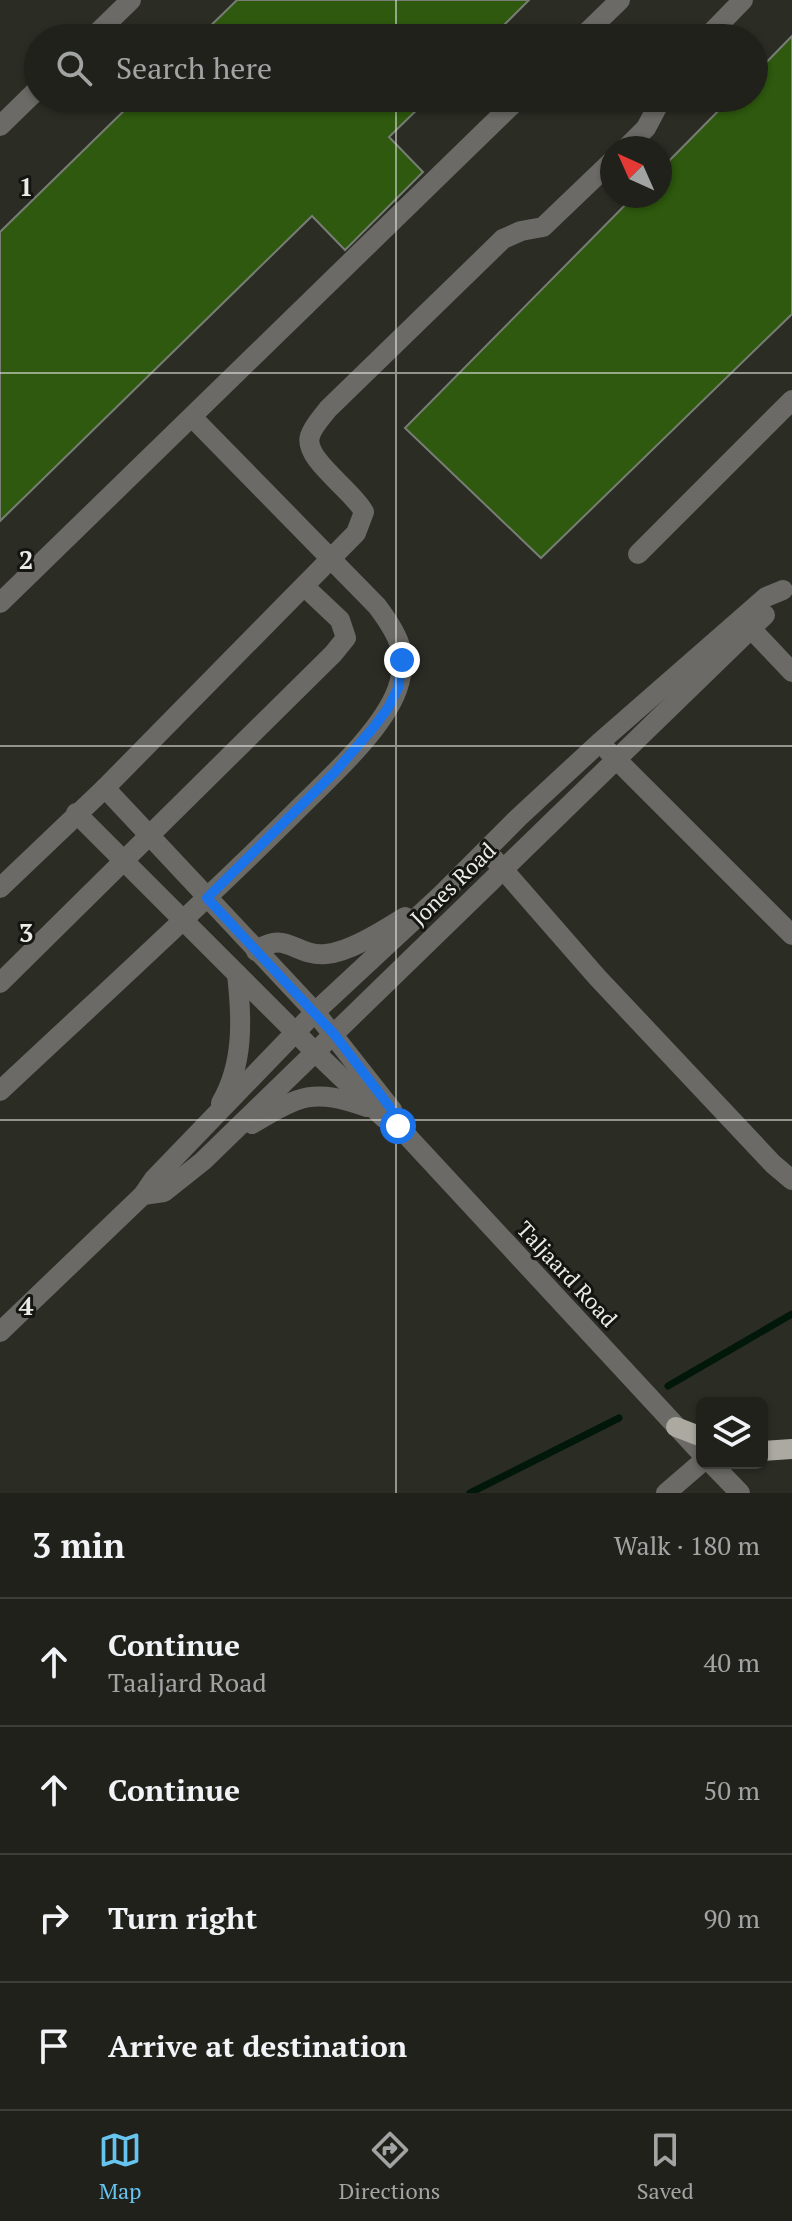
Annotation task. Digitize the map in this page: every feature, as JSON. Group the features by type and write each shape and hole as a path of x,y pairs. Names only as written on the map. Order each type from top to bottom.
{"main road":[{"path":"676,1427 696,1435"},
{"path":"768,1451 792,1449"}],"street":[{"path":"106,24 131,0"},
{"path":"595,24 620,0"},
{"path":"720,24 743,0"},
{"path":"0,126 24,103"},
{"path":"0,603 505,112"},
{"path":"638,136 655,112"},
{"path":"0,888 105,788 356,533 364,512 315,459 309,445 310,434 318,421 503,239 521,231 543,227 600,172"},
{"path":"638,554 792,400"},
{"path":"0,1091 207,898 334,773 388,708 398,688 402,660 398,633 377,606 192,417"},
{"name":"Jones Road","path":"0,1332 143,1195 154,1179 315,1012 599,743 747,624 774,606 787,586"},
{"path":"0,983 346,638 340,620 305,587"},
{"path":"747,624 792,672"},
{"name":"Jones Road","path":"143,1195 164,1192 224,1140 503,870 747,624"},
{"path":"599,743 792,935"},
{"path":"105,788 315,1012 392,1110 398,1126"},
{"path":"76,813 315,1052 375,1109 398,1126"},
{"path":"486,850 597,977 773,1164 792,1180"},
{"path":"256,951 274,941 283,941 314,954 334,953 382,931 442,894"},
{"path":"209,1124 225,1097 237,1065 240,997 237,974"},
{"path":"224,1140 289,1103 312,1096 334,1095 375,1109"},
{"name":"Taljaard Road","path":"398,1126 696,1448"},
{"path":"666,1493 696,1467"},
{"path":"717,1469 740,1493"}],"building":[{"path":"237,0 529,0 505,24 212,24"},
{"path":"792,36 792,314 541,558 405,428 622,208 672,208 672,158 717,112 768,112 768,61"},
{"path":"123,112 415,112 389,137 423,172 345,250 312,216 0,521 0,232"}],"waterway":[{"path":"668,1386 792,1314"},
{"path":"470,1493 619,1418"}],"route":[{"path":"398,1126 392,1110 334,1034 207,898 334,773 373,728 398,688 402,660"}]}
